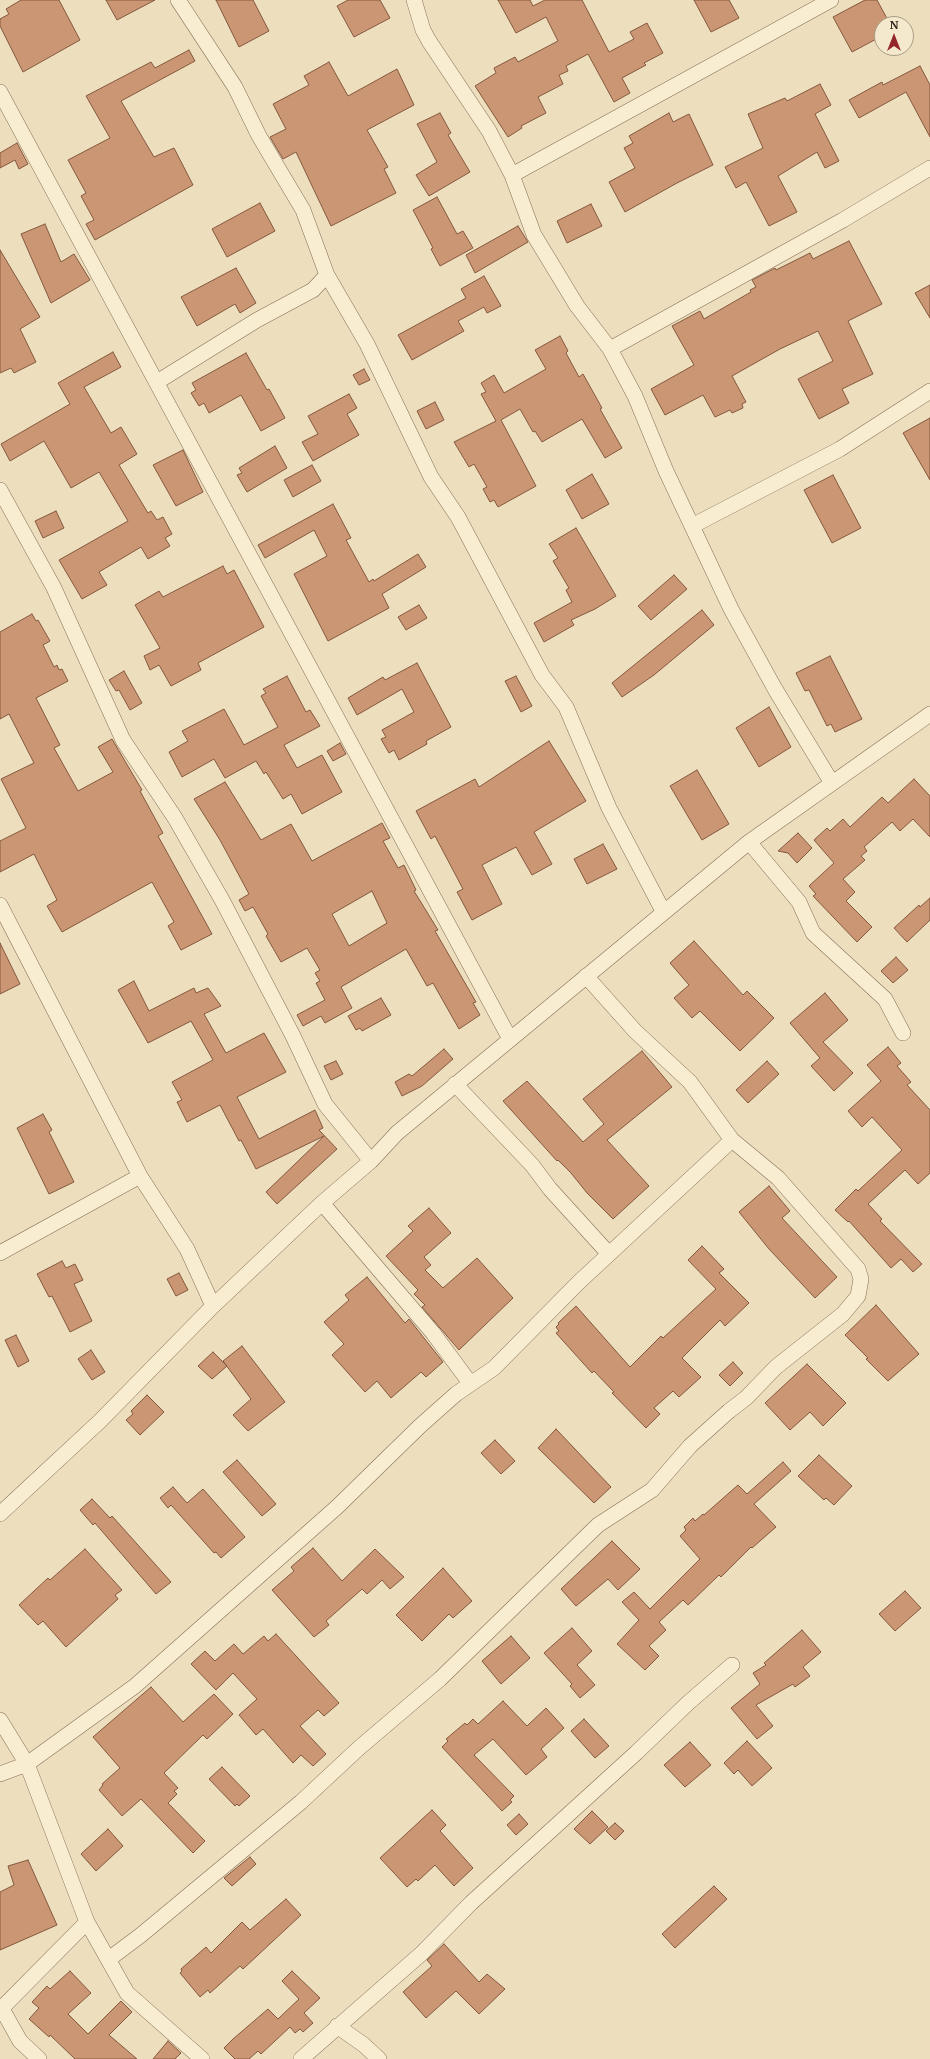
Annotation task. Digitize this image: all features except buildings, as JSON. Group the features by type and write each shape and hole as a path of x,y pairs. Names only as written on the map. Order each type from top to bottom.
{"street":[{"path":"178,0 235,88 259,136 303,210 327,275 367,344 431,477 458,517 542,675 566,707 609,808 663,911"},
{"path":"414,0 423,30 429,41 489,131 512,174 534,235 577,306 610,349 635,396 692,526 732,609 775,689 832,783"},
{"path":"512,174 831,0"},
{"path":"0,92 510,1039"},
{"path":"610,349 843,220 930,168"},
{"path":"156,382 257,320 313,290 327,275"},
{"path":"313,290 337,293"},
{"path":"692,526 840,449 930,391"},
{"path":"0,490 54,588 123,740 175,818 222,900 293,1036 325,1104 371,1161"},
{"path":"0,1514 100,1421 213,1306 322,1203 371,1161 397,1133 663,911 749,842 930,714"},
{"path":"749,842 799,902 814,933 885,999 903,1033"},
{"path":"0,905 140,1176 187,1249 213,1306"},
{"path":"109,1959 141,1936 301,1802 359,1748 440,1678 598,1525 652,1490 690,1446 746,1398 776,1367 851,1306 861,1288 861,1279 858,1270 778,1178 732,1140 690,1082 635,1031 586,976"},
{"path":"456,1084 532,1165 550,1189 609,1254"},
{"path":"0,1774 27,1764 135,1686 337,1507 420,1426 470,1383 494,1368 609,1254 732,1140"},
{"path":"0,1253 140,1176"},
{"path":"322,1203 433,1333 470,1383"},
{"path":"301,2059 421,1954 471,1903 636,1753 688,1703 732,1665"},
{"path":"0,1720 27,1764 87,1922 127,1993 202,2059"},
{"path":"39,2059 20,2041 1,2010 87,1922"},
{"path":"337,2026 364,2045 379,2059"}]}
